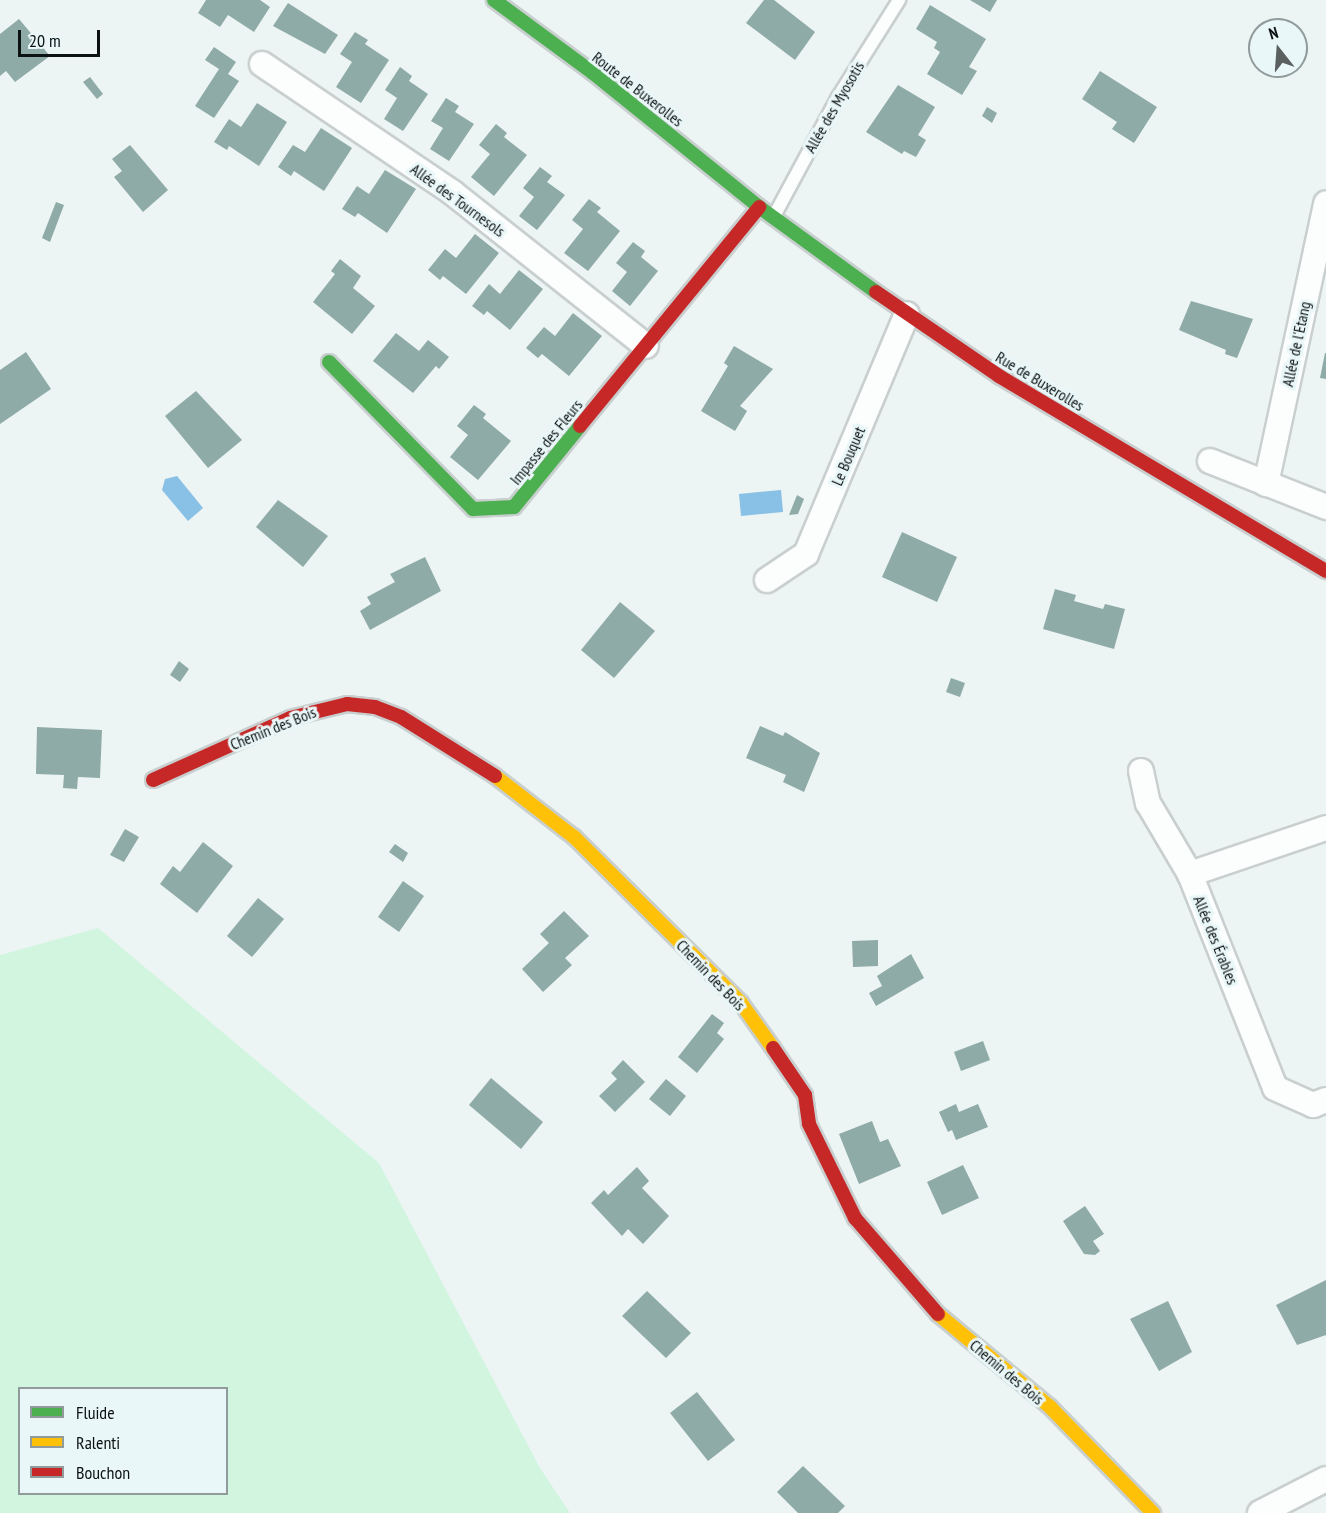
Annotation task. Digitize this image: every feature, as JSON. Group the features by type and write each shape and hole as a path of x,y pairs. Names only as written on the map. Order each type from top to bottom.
{"street":[{"name":"Route de Buxerolles","path":"494,0 593,73 759,207"},
{"name":"Allée des Tournesols","path":"261,64 453,193 646,346"},
{"name":"Allée de l'Etang","path":"1266,484 1326,203"},
{"name":"Rue de Buxerolles","path":"759,207 907,314 999,376 1323,563"},
{"name":"Impasse des Fleurs","path":"329,362 473,509 514,507 759,207"},
{"name":"Le Bouquet","path":"767,579 806,554 907,314"},
{"path":"1210,461 1326,507"},
{"name":"Chemin des Bois","path":"153,780 290,718 347,704 375,707 401,717 491,772 574,837 741,1003 805,1095 809,1124 855,1218 934,1311 1050,1407 1153,1513"},
{"path":"1141,771 1148,803 1190,874"},
{"name":"Allée des Érables","path":"1326,828 1190,874 1275,1088 1313,1105 1326,1100"},
{"path":"1260,1513 1326,1479"}],"lane":[{"name":"Allée des Myosotis","path":"773,217 838,97 899,0"}],"green space":[{"path":"98,928 379,1163 540,1468 570,1513 0,1513 0,955"}],"water":[{"path":"177,476 203,508 188,521 162,490 165,479"},
{"path":"781,490 783,512 741,516 739,494"}],"building":[{"path":"206,0 260,0 270,7 254,32 228,15 220,27 198,13"},
{"path":"764,0 774,0 815,32 795,60 746,23"},
{"path":"970,0 997,0 990,12"},
{"path":"288,3 338,35 325,54 273,26"},
{"path":"930,5 986,39 969,67 977,71 962,95 927,74 940,52 934,48 937,42 916,29"},
{"path":"19,19 50,56 15,82 6,71 0,76 0,34"},
{"path":"355,32 368,40 365,44 389,60 361,103 336,87 352,62 340,54"},
{"path":"214,47 236,62 228,74 239,81 214,118 195,106 219,69 205,60"},
{"path":"400,67 412,76 409,81 428,94 403,131 384,119 397,98 385,90"},
{"path":"1100,71 1157,107 1134,143 1112,129 1117,122 1082,99"},
{"path":"90,77 103,94 97,99 83,82"},
{"path":"898,85 935,107 918,135 926,140 916,157 904,151 902,154 866,132"},
{"path":"446,98 459,106 455,112 474,124 449,161 430,149 443,128 431,121"},
{"path":"257,103 287,122 259,166 229,146 227,150 214,142 229,119 241,127"},
{"path":"987,107 997,113 992,123 982,116"},
{"path":"496,124 507,133 504,137 527,155 494,196 471,177 490,154 479,145"},
{"path":"321,128 352,148 324,191 294,171 291,176 278,167 293,145 305,152"},
{"path":"130,145 168,190 143,212 114,177 122,171 112,159"},
{"path":"540,167 552,176 547,182 565,195 537,230 519,216 534,197 523,188"},
{"path":"385,170 416,189 387,233 358,213 355,217 342,209 357,186 369,194"},
{"path":"589,199 601,208 597,212 620,231 588,271 564,253 583,229 572,220"},
{"path":"56,202 64,205 50,242 42,238"},
{"path":"475,234 499,253 466,294 443,276 440,280 428,270 445,249 456,258"},
{"path":"633,242 645,251 641,257 658,271 630,306 612,291 627,272 616,263"},
{"path":"340,259 361,276 353,288 375,306 352,334 313,302 335,274 331,271"},
{"path":"519,270 543,289 510,330 487,311 484,315 472,306 489,284 500,294"},
{"path":"1191,301 1253,319 1237,358 1225,354 1226,350 1179,330"},
{"path":"573,313 602,336 569,376 542,354 538,358 526,348 544,327 555,336"},
{"path":"396,333 419,351 428,340 449,357 439,369 436,366 413,393 373,361"},
{"path":"734,346 773,369 740,406 747,411 735,431 701,411 728,366 724,363"},
{"path":"26,352 51,389 0,424 0,370"},
{"path":"1326,353 1326,379 1320,378"},
{"path":"196,391 242,440 208,468 165,416"},
{"path":"474,405 486,414 483,418 511,441 478,480 450,457 468,435 457,426"},
{"path":"797,495 804,499 798,514 789,515"},
{"path":"278,500 328,536 303,567 256,527"},
{"path":"902,532 957,557 937,602 882,577"},
{"path":"425,557 441,591 370,630 360,611 371,604 367,597 395,582 390,574"},
{"path":"1055,589 1076,595 1074,601 1103,609 1105,604 1125,609 1114,649 1043,629"},
{"path":"620,602 655,631 614,678 581,650"},
{"path":"179,661 189,669 180,682 170,675"},
{"path":"951,678 965,683 960,697 946,692"},
{"path":"760,726 783,736 785,732 820,753 804,792 783,782 786,775 746,758"},
{"path":"37,727 102,730 100,778 78,777 77,789 63,788 64,775 36,774"},
{"path":"125,829 139,837 124,862 110,855"},
{"path":"203,842 233,866 197,913 160,884 173,866 180,872"},
{"path":"395,844 408,853 403,862 389,852"},
{"path":"403,881 424,896 399,932 378,917"},
{"path":"258,898 284,919 252,957 227,936"},
{"path":"564,911 589,936 565,958 572,965 543,992 522,969 549,943 540,934"},
{"path":"878,940 878,966 853,967 852,941"},
{"path":"911,954 924,978 876,1006 869,993 882,986 877,976"},
{"path":"712,1014 724,1023 717,1033 724,1039 697,1073 678,1057"},
{"path":"983,1041 990,1060 961,1071 954,1052"},
{"path":"623,1060 645,1082 615,1112 599,1096 617,1079 611,1073"},
{"path":"491,1078 543,1122 521,1149 469,1105"},
{"path":"666,1079 686,1096 670,1116 649,1099"},
{"path":"956,1104 959,1112 978,1104 988,1127 956,1140 952,1130 948,1132 939,1112"},
{"path":"872,1121 880,1142 888,1139 901,1166 859,1184 839,1134"},
{"path":"963,1165 979,1198 942,1215 927,1182"},
{"path":"637,1167 649,1181 642,1188 669,1216 643,1244 628,1229 622,1236 591,1203 604,1190 608,1195"},
{"path":"1085,1206 1104,1234 1093,1241 1100,1251 1095,1255 1084,1254 1063,1221"},
{"path":"1326,1280 1326,1335 1297,1345 1276,1305"},
{"path":"647,1291 691,1333 666,1358 622,1316"},
{"path":"1168,1301 1192,1352 1159,1371 1130,1319"},
{"path":"697,1392 735,1440 708,1461 670,1413"},
{"path":"803,1466 845,1506 838,1513 798,1513 777,1492"}],"traffic: fast":[{"path":"494,0 593,73 759,207 876,292"},
{"path":"329,362 473,509 514,507 580,426"}],"traffic: slow":[{"path":"495,776 574,837 741,1003 773,1048"},
{"path":"938,1314 1050,1407 1153,1513"}],"traffic: jam":[{"path":"580,426 759,207"},
{"path":"876,292 999,376 1326,571"},
{"path":"153,780 290,718 347,704 375,707 401,717 495,776"},
{"path":"773,1048 805,1095 809,1124 855,1218 938,1314"}]}
